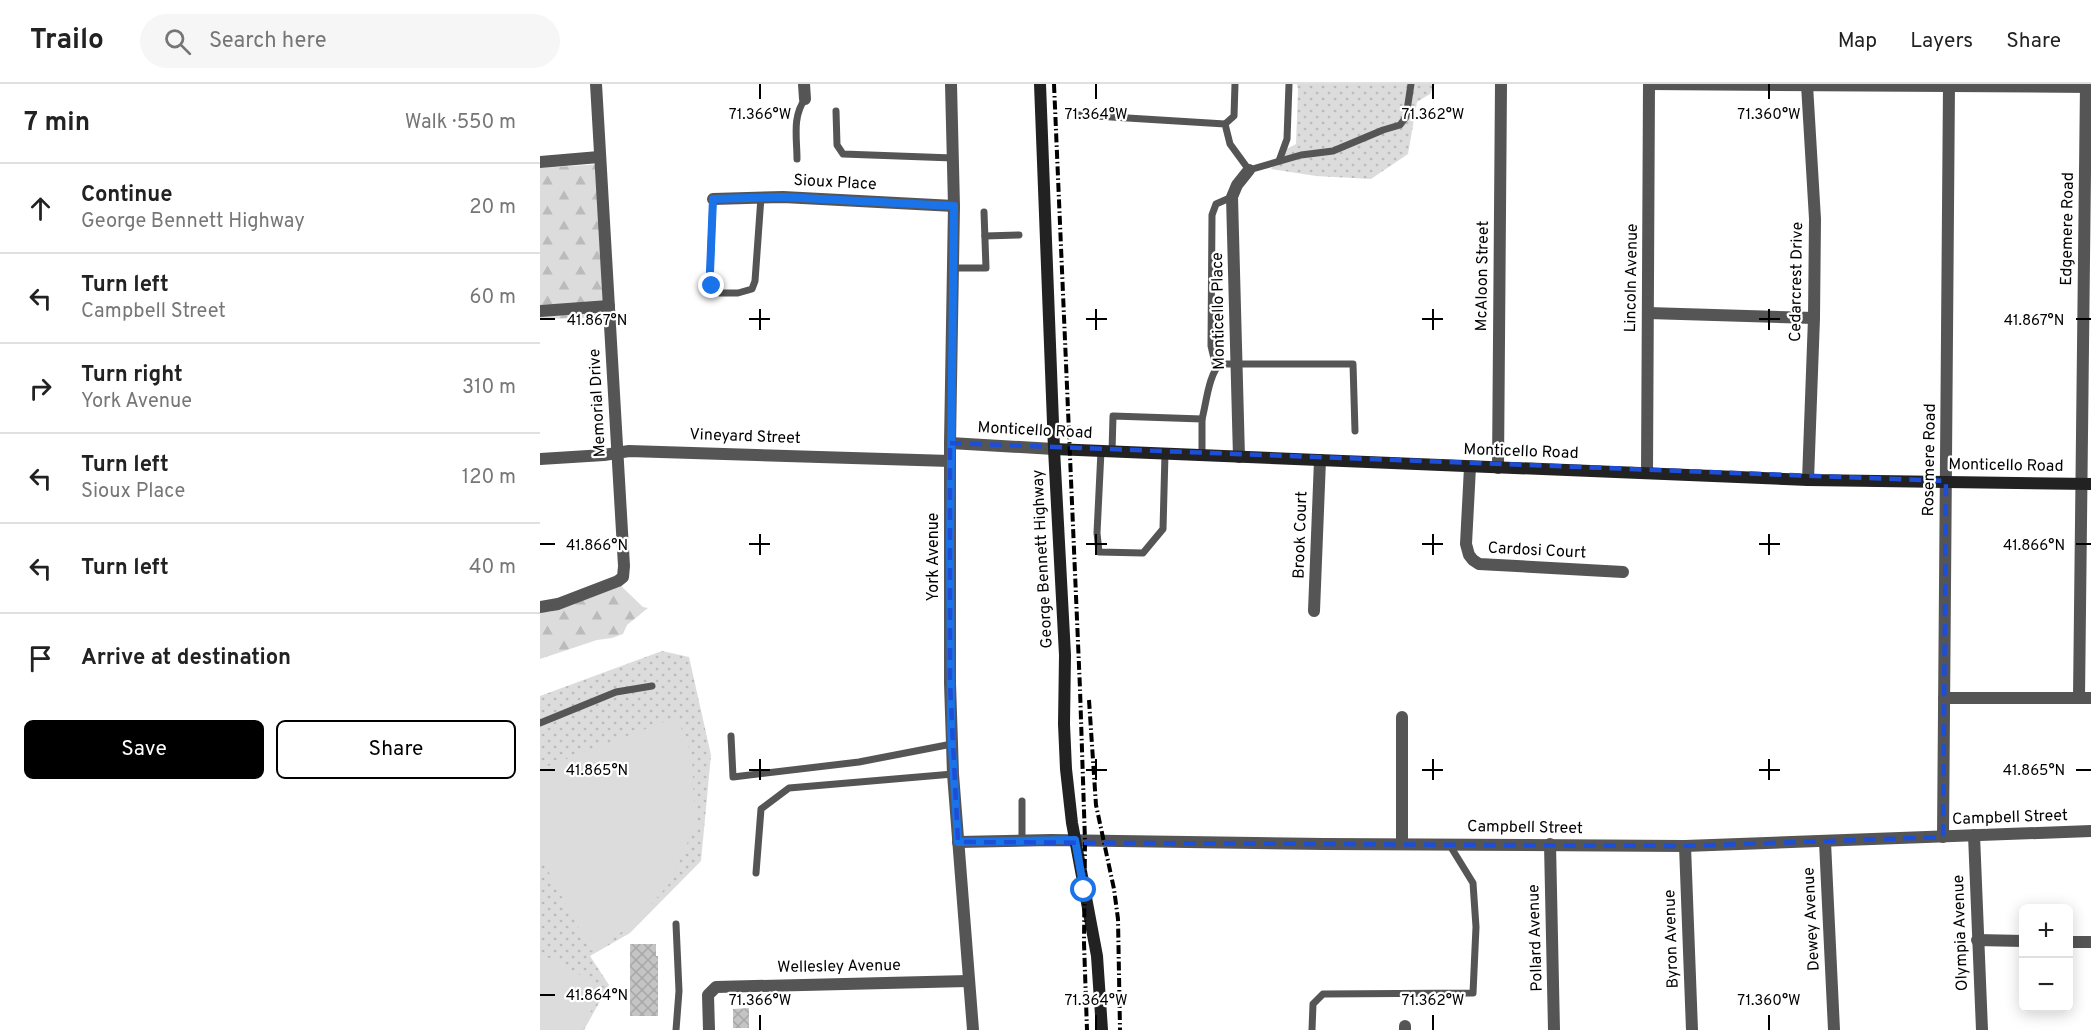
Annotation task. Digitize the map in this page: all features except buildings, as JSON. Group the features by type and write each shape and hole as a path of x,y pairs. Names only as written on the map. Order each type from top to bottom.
{"street":[{"name":"Memorial Drive","path":"540,607 558,604 623,577 596,84"},
{"path":"804,84 805,99"},
{"name":"York Avenue","path":"951,84 954,206 950,443 952,744 973,1030"},
{"name":"George Bennett Highway","path":"1040,84 1054,449 1065,656 1066,769 1075,840 1097,956 1102,1030"},
{"name":"McAloon Street","path":"1498,468 1501,84"},
{"path":"1649,84 2088,86"},
{"name":"Lincoln Avenue","path":"1647,473 1649,84"},
{"name":"Rosemere Road","path":"1943,837 1949,85"},
{"name":"Cedarcrest Drive","path":"1808,86 1815,219 1808,480"},
{"name":"Edgemere Road","path":"2085,698 2088,86"},
{"path":"540,162 599,157"},
{"path":"1232,198 1237,185 1249,170"},
{"name":"Sioux Place","path":"713,199 783,197 954,206"},
{"name":"Monticello Place","path":"1232,198 1239,457"},
{"path":"540,311 609,306"},
{"path":"1648,313 1814,318"},
{"name":"Monticello Road","path":"950,443 1808,480 2086,484"},
{"name":"Vineyard Street","path":"540,459 629,451 950,461"},
{"name":"Brook Court","path":"1314,611 1320,460"},
{"name":"Cardosi Court","path":"1470,467 1466,544 1473,561 1479,564 1623,572"},
{"path":"1944,698 2085,698"},
{"path":"1402,717 1402,843"},
{"name":"Campbell Street","path":"958,842 1075,840 1685,846 2091,831"},
{"name":"Olympia Avenue","path":"1974,835 1982,1030"},
{"name":"Dewey Avenue","path":"1825,842 1834,1030"},
{"name":"Pollard Avenue","path":"1550,844 1554,1030"},
{"name":"Byron Avenue","path":"1685,846 1692,1030"},
{"path":"1977,940 2019,941"},
{"path":"2073,942 2091,942"},
{"name":"Wellesley Avenue","path":"709,1030 708,995 716,987 968,981"}],"lane":[{"path":"1079,115 1225,124 1234,116 1235,84"},
{"path":"1279,161 1287,139 1287,87 1289,84"},
{"path":"1225,124 1230,144 1249,170 1301,154 1333,151 1400,125 1406,117 1411,84"},
{"path":"797,159 796,116 805,99"},
{"path":"836,111 837,145 843,154 953,158"},
{"path":"713,199 710,253 712,286 720,293 738,293 752,289 755,280 761,198"},
{"path":"1202,455 1202,419 1216,367 1211,346 1212,215 1216,204 1232,198"},
{"path":"954,268 986,268 984,212"},
{"path":"985,236 1019,235"},
{"path":"1216,367 1221,364 1353,364 1355,431"},
{"path":"1165,454 1163,529 1143,553 1099,552 1097,533 1113,416 1202,419"},
{"path":"540,723 616,692 652,686"},
{"path":"731,736 733,777 859,762 952,744"},
{"path":"756,873 761,809 789,788 953,774"},
{"path":"1022,801 1022,840"},
{"path":"1312,1030 1313,1004 1323,994 1473,993 1476,927 1473,883 1449,844"},
{"path":"676,924 679,991 676,1030"}],"highlighted area":[{"path":"950,443 1946,481 1943,837 1685,846 958,842 950,683"}],"green space":[{"path":"1297,84 1435,84 1430,94 1417,102 1408,154 1371,179 1316,176 1271,169 1279,153 1296,144"},
{"path":"602,164 608,317 540,319 540,168"},
{"path":"618,583 643,607 648,608 627,625 623,634 540,659 540,612 550,612"},
{"path":"662,651 689,657 711,755 701,861 630,933 590,956 609,985 584,1030 540,1030 540,696"},
{"path":"677,717 692,757 695,826 669,884 633,925 591,951 540,856 540,769"},
{"path":"540,953 606,989 578,1030 540,1030"}],"railway":[{"path":"1054,84 1080,689 1085,841 1084,943 1087,1030"},
{"path":"1089,700 1096,805 1118,919 1120,1030"}],"route":[{"path":"712,286 710,272 713,199 783,197 954,206 950,443 950,683 958,842 1075,840 1084,890"}]}
